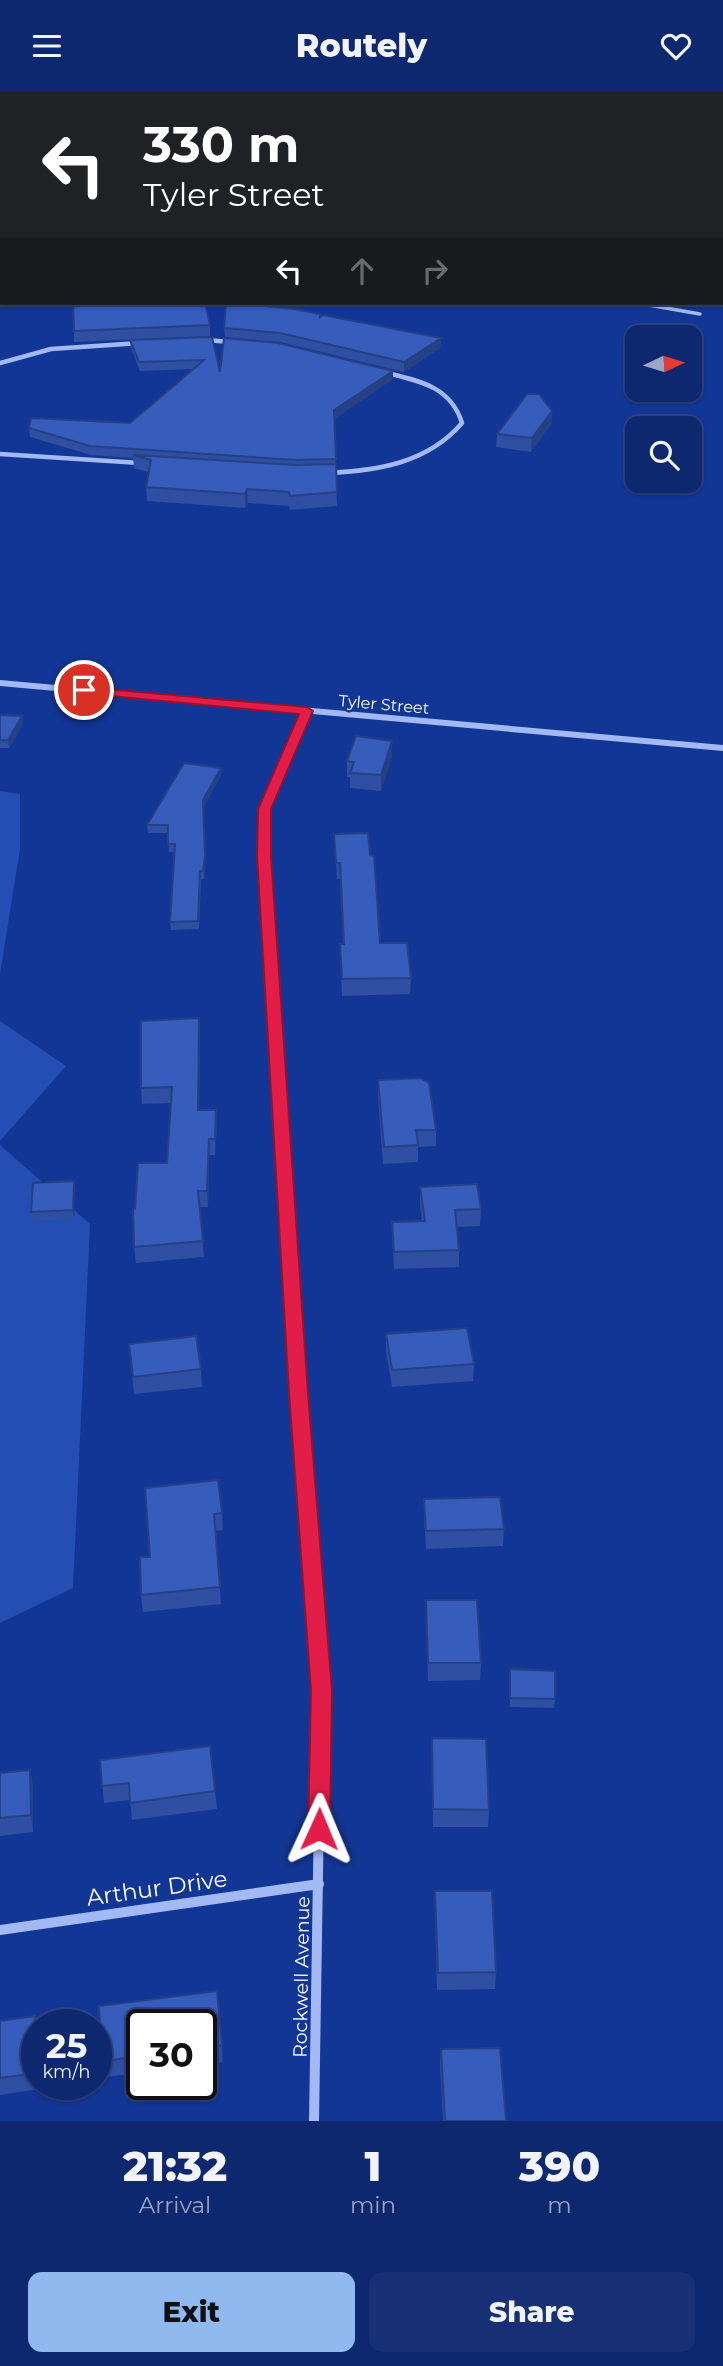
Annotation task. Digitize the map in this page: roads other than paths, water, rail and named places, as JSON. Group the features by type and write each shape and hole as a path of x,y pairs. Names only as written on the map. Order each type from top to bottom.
{"street":[{"path":"648,305 700,314"},
{"path":"203,340 241,343"},
{"path":"0,363 18,355 62,347 152,342"},
{"path":"324,473 351,472 406,460 443,444 461,423 459,407 443,391 385,372"},
{"path":"0,454 148,464"},
{"name":"Tyler Street","path":"0,683 723,748"},
{"name":"Rockwell Avenue","path":"307,711 265,809 264,856 298,1393 321,1691 314,2121"},
{"name":"Arthur Drive","path":"0,1930 318,1884"}]}
